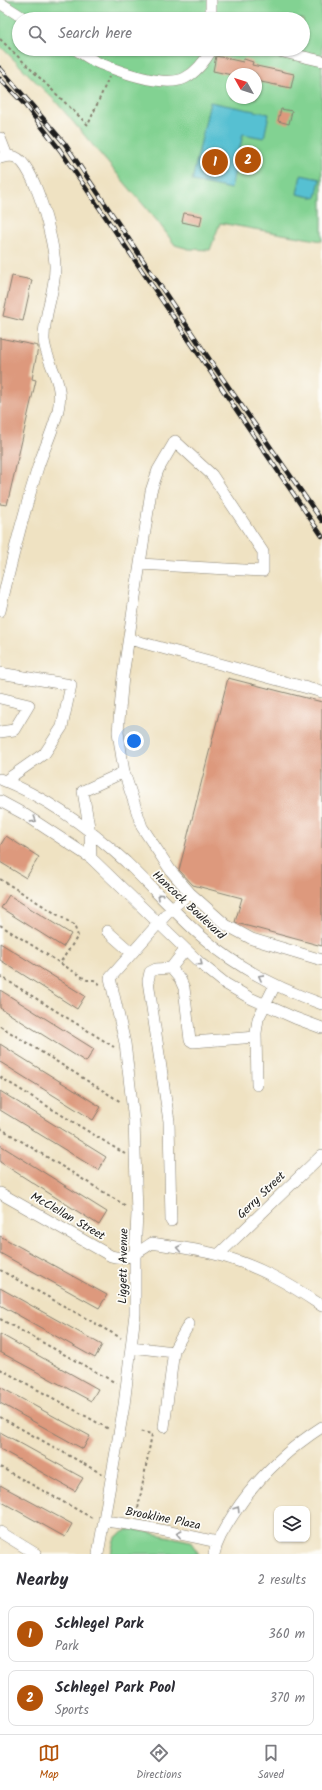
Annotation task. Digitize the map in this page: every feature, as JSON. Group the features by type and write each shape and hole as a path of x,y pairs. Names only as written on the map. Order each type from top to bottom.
{"street":[{"path":"211,0 211,12"},
{"path":"0,3 14,12"},
{"path":"87,56 100,64 141,77 168,81 184,78 198,69 207,56"},
{"path":"298,56 322,62"},
{"path":"0,138 4,157 15,157 26,166 38,191 49,229 55,265 54,285 44,325 44,342 61,395 59,406 38,467 14,548 0,611"},
{"path":"140,564 263,571 263,552 212,475 175,441 158,470 151,491 123,676 118,732 124,772 142,827 171,870 190,893 226,924 252,939 322,960"},
{"path":"129,639 322,692"},
{"path":"0,673 71,685 62,727 45,754 2,780"},
{"path":"0,698 29,705 14,730 0,732"},
{"path":"91,858 90,833 83,791 124,772"},
{"name":"Hancock Boulevard","path":"2,780 37,797 90,833 125,862 202,936 229,957 275,985 322,1004"},
{"path":"0,801 31,818 91,858 185,950 226,984 265,1005 322,1028"},
{"path":"107,931 132,953 172,908 190,893"},
{"path":"171,1221 169,1121 148,981 150,972 156,969 171,968 185,950"},
{"name":"Liggett Avenue","path":"98,1554 112,1479 126,1389 135,1314 137,1213 136,1161 126,1055 110,978 132,953"},
{"path":"171,968 180,979 184,988 190,1040 193,1042 256,1037"},
{"path":"257,1085 256,1037 258,1019 275,985"},
{"name":"Gerry Street","path":"218,1255 322,1155"},
{"name":"McClellan Street","path":"0,1193 111,1256 118,1258 135,1255 152,1243 218,1255 269,1274 298,1290 322,1306"},
{"path":"164,1427 174,1352 189,1324"},
{"path":"131,1345 174,1352"},
{"path":"214,1554 217,1542 241,1502 269,1468 285,1454 322,1427"},
{"name":"Brookline Plaza","path":"104,1523 132,1524 217,1542"},
{"path":"0,1532 36,1554"}],"path":[{"path":"0,39 12,51"},
{"path":"18,56 88,124 114,68"},
{"path":"0,879 74,925 78,936 60,963"},
{"path":"0,925 87,980 94,980 114,997"},
{"path":"0,976 126,1055"},
{"path":"0,1026 132,1108"},
{"path":"0,1077 136,1161"},
{"path":"0,1128 137,1213"},
{"path":"0,1270 131,1345"},
{"path":"0,1319 126,1389"},
{"path":"0,1369 119,1434"},
{"path":"0,1417 112,1479"},
{"path":"137,1514 152,1434 138,1431"},
{"path":"0,1467 104,1523"}],"green space":[{"path":"0,0 322,0 322,241 220,223 210,250 189,249 175,245 158,222 57,103 0,46"},
{"path":"133,1529 190,1541 199,1554 111,1554 116,1537"}],"water":[{"path":"210,102 269,114 264,138 243,134 231,189 192,181"},
{"path":"301,175 320,179 316,198 297,194"}],"building":[{"path":"216,56 243,62 244,59 253,62 252,65 294,74 291,88 262,82 262,68 226,68 226,74 213,71"},
{"path":"281,109 292,111 289,124 278,121"},
{"path":"184,213 202,216 200,226 182,222"},
{"path":"12,276 32,280 23,321 3,316"},
{"path":"0,338 38,346 32,379 36,380 7,505 0,504"},
{"path":"228,678 322,702 322,946 235,922 242,898 193,885 179,870"},
{"path":"6,836 39,857 26,878 0,862 0,846"},
{"path":"9,895 71,934 63,947 1,908"},
{"path":"0,943 85,996 77,1009 0,960"},
{"path":"0,990 94,1049 86,1062 0,1008"},
{"path":"0,1044 101,1107 93,1120 0,1062"},
{"path":"0,1091 106,1157 98,1170 0,1110"},
{"path":"0,1145 107,1212 99,1225 0,1162"},
{"path":"0,1236 107,1295 99,1308 0,1253"},
{"path":"0,1288 102,1345 95,1358 0,1305"},
{"path":"0,1334 98,1389 91,1401 0,1352"},
{"path":"0,1387 90,1436 83,1449 0,1403"},
{"path":"0,1432 83,1478 75,1491 0,1449"},
{"path":"0,1485 72,1524 65,1537 0,1501"}],"railway":[{"path":"0,68 65,144 214,366 322,521"},
{"path":"0,79 25,105 60,150 322,536"}],"place":[{"name":"Schlegel Park Pool","path":"248,160"},
{"name":"Schlegel Park","path":"215,162"}]}
